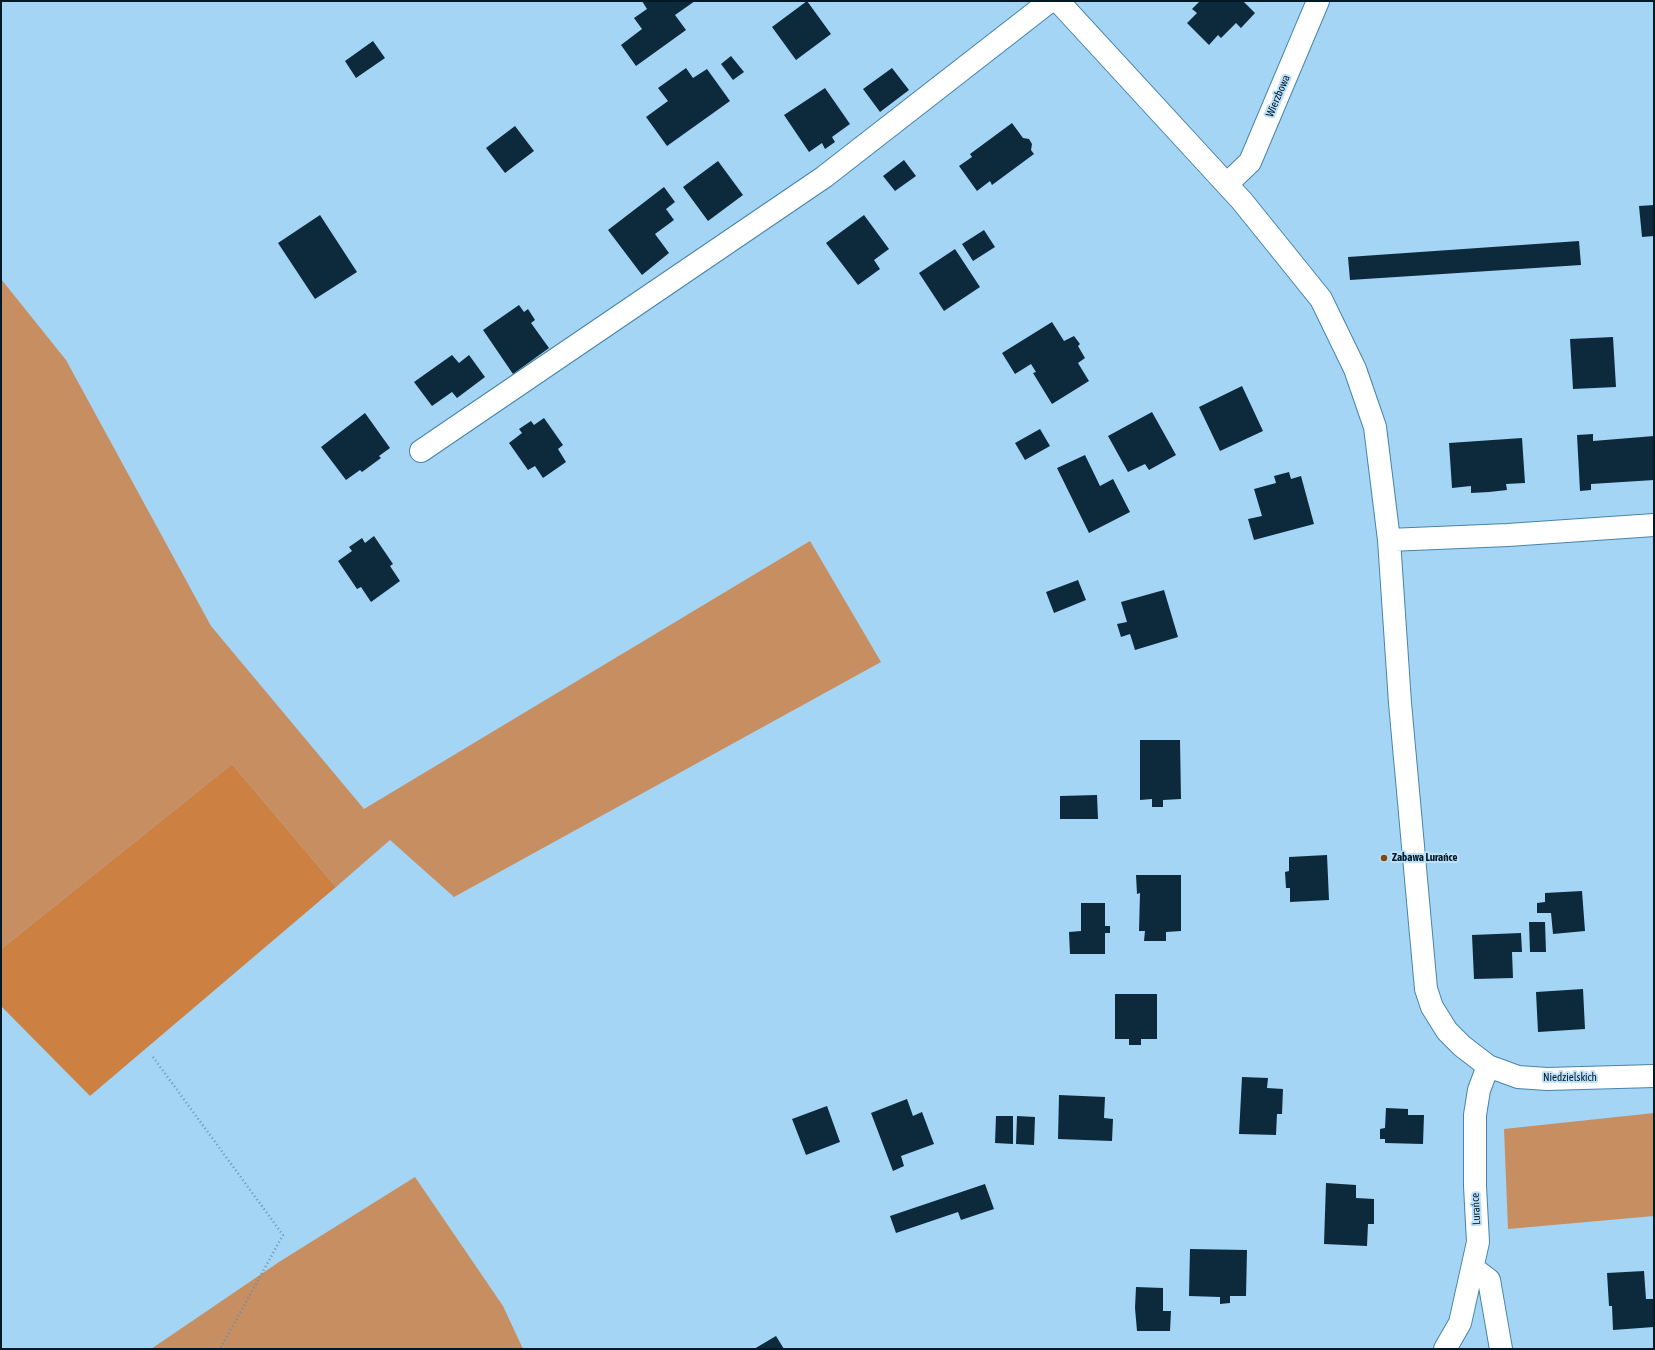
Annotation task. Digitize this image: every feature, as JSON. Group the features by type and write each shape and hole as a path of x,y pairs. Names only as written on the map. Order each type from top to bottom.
{"street":[{"path":"421,451 824,177 1050,1"},
{"name":"Niedzielskich","path":"1058,1 1227,184 1321,300 1355,369 1375,427 1389,540 1401,710 1426,989 1432,1007 1447,1031 1462,1046 1488,1066 1518,1077 1547,1079 1654,1076"},
{"name":"Wierzbowa","path":"1227,184 1250,162 1318,1"},
{"path":"1389,540 1508,535 1654,525"},
{"name":"Lurańce","path":"1445,1349 1460,1323 1478,1242 1475,1186 1475,1115 1479,1090 1488,1066"},
{"path":"1473,1268 1489,1280 1501,1349"}],"path":[{"path":"153,1057 283,1235 220,1349"}],"shaded area":[{"path":"1,279 66,360 211,626 364,809 810,541 881,662 454,897 390,840 336,887 232,764 1,949"},
{"path":"232,764 336,887 90,1096 1,1006 1,949"},
{"path":"1654,1113 1654,1216 1508,1229 1504,1129"},
{"path":"415,1177 503,1306 523,1349 151,1349 279,1262"}],"building":[{"path":"642,1 695,1 675,15 686,30 636,66 621,45 642,29 634,18 647,9"},
{"path":"807,1 831,34 796,60 772,27"},
{"path":"1200,1 1243,1 1255,13 1241,28 1236,23 1221,38 1218,35 1209,45 1187,23 1197,13 1192,9"},
{"path":"373,41 385,58 356,78 345,61"},
{"path":"731,56 744,72 733,80 721,64"},
{"path":"686,68 693,78 707,69 730,101 667,146 646,117 668,101 658,88"},
{"path":"892,68 909,90 880,112 863,89"},
{"path":"825,88 850,124 832,137 835,142 825,149 822,143 809,152 784,115"},
{"path":"1012,123 1023,138 1029,139 1032,144 1031,150 1034,154 992,185 990,181 977,191 959,166 972,157 970,154"},
{"path":"515,126 534,151 505,173 486,148"},
{"path":"904,160 916,176 895,191 883,176"},
{"path":"718,161 743,195 708,221 683,187"},
{"path":"664,187 675,202 666,209 674,220 655,234 669,253 642,275 608,230"},
{"path":"1654,205 1654,236 1642,237 1639,206"},
{"path":"320,215 357,272 315,299 278,243"},
{"path":"864,215 889,249 874,260 880,269 858,285 826,243"},
{"path":"984,230 995,247 973,261 962,244"},
{"path":"1579,241 1581,265 1350,280 1348,257"},
{"path":"955,249 980,287 944,311 919,273"},
{"path":"519,305 524,312 528,309 535,320 531,323 549,348 513,374 483,330"},
{"path":"1052,322 1064,341 1074,336 1080,344 1078,346 1085,358 1078,363 1089,381 1052,404 1033,373 1036,372 1031,364 1015,374 1002,353"},
{"path":"1613,337 1616,387 1573,389 1570,339"},
{"path":"452,355 459,363 469,355 485,377 457,398 452,392 432,406 414,382"},
{"path":"1242,386 1263,431 1220,451 1199,407"},
{"path":"1152,412 1176,455 1149,470 1145,464 1128,472 1108,436"},
{"path":"365,413 390,448 379,456 381,458 362,472 360,470 346,480 321,447"},
{"path":"544,418 563,445 558,449 566,462 543,478 535,466 528,470 509,443 522,433 519,429 531,421 534,425"},
{"path":"1040,429 1050,446 1025,460 1015,443"},
{"path":"1593,434 1593,441 1654,436 1654,480 1591,484 1591,490 1580,491 1577,435"},
{"path":"1522,438 1525,483 1506,484 1507,490 1489,492 1471,493 1471,486 1452,488 1449,443"},
{"path":"1085,455 1100,486 1113,479 1130,512 1089,533 1057,468"},
{"path":"1289,472 1291,479 1301,476 1314,524 1254,540 1248,519 1262,516 1254,489 1276,483 1274,476"},
{"path":"374,536 393,564 390,566 400,581 371,602 361,587 357,589 338,561 352,551 349,547 362,538 365,543"},
{"path":"1078,580 1086,600 1054,613 1046,592"},
{"path":"1164,590 1178,637 1135,650 1130,634 1121,637 1117,624 1127,622 1121,602"},
{"path":"1140,740 1180,740 1181,799 1163,800 1163,807 1152,807 1152,799 1140,800"},
{"path":"1097,795 1098,819 1060,819 1060,796"},
{"path":"1327,855 1329,900 1290,902 1290,888 1286,888 1285,872 1289,871 1289,857"},
{"path":"1136,875 1181,875 1181,931 1166,932 1166,941 1144,941 1145,931 1139,931 1140,893 1137,894"},
{"path":"1582,891 1585,931 1553,934 1551,913 1537,913 1537,903 1545,902 1545,893"},
{"path":"1081,903 1105,903 1105,926 1110,926 1110,933 1105,933 1105,954 1070,954 1069,932 1081,931"},
{"path":"1529,922 1545,922 1546,952 1530,952"},
{"path":"1521,933 1522,952 1512,952 1513,978 1474,979 1472,935"},
{"path":"1583,989 1585,1029 1538,1032 1536,992"},
{"path":"1115,994 1157,994 1157,1039 1141,1039 1141,1045 1129,1045 1129,1039 1115,1039"},
{"path":"1242,1077 1268,1078 1267,1088 1283,1089 1282,1114 1277,1114 1276,1135 1239,1134"},
{"path":"1059,1095 1105,1097 1104,1118 1113,1119 1112,1141 1058,1139"},
{"path":"907,1099 913,1116 922,1112 934,1144 901,1156 904,1166 893,1171 871,1113"},
{"path":"827,1106 840,1142 806,1155 792,1119"},
{"path":"1386,1108 1408,1109 1408,1115 1424,1115 1423,1144 1385,1143 1385,1139 1380,1139 1380,1129 1385,1128"},
{"path":"996,1116 1013,1116 1013,1144 995,1143"},
{"path":"1017,1116 1035,1117 1034,1145 1016,1144"},
{"path":"1326,1183 1356,1185 1356,1198 1374,1199 1374,1224 1368,1224 1367,1246 1324,1244"},
{"path":"985,1184 994,1209 961,1220 958,1212 896,1233 890,1216"},
{"path":"1190,1249 1247,1250 1246,1296 1230,1296 1230,1303 1220,1304 1220,1297 1189,1296"},
{"path":"1644,1271 1646,1299 1654,1299 1654,1327 1613,1330 1612,1306 1609,1306 1607,1273"},
{"path":"1136,1287 1163,1288 1163,1311 1171,1311 1170,1331 1137,1331 1135,1308"},
{"path":"776,1336 784,1349 754,1349"}],"place":[{"name":"Zabawa Lurańce","path":"1384,858"}]}
